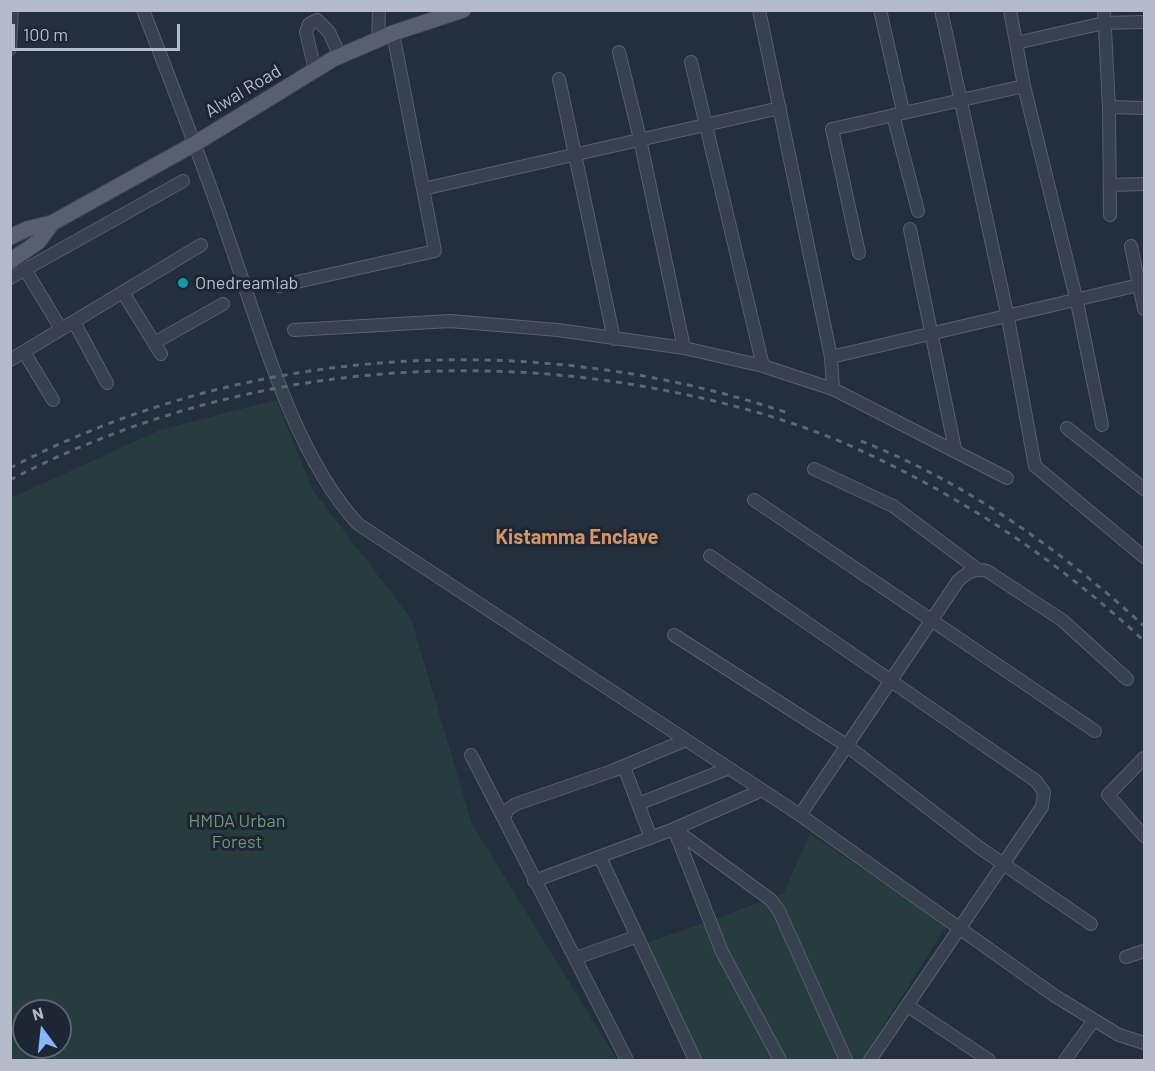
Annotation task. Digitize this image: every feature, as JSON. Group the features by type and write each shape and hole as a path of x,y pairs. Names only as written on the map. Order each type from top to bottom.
{"main road":[{"name":"Alwal Road","path":"52,223 196,143 340,56 393,33 457,11"},
{"path":"10,237 27,229 52,223"},
{"path":"16,260 38,242 52,223"}],"street":[{"path":"10,49 12,10"},
{"path":"143,10 196,143 280,386 323,476 341,506 358,524 760,791 800,815 1094,1020 1119,1035 1144,1043"},
{"path":"378,39 380,10"},
{"path":"759,10 831,357 833,389"},
{"path":"880,10 918,211"},
{"path":"941,10 1008,318 1035,466 1144,555"},
{"path":"1010,10 1024,86 1077,302 1102,425"},
{"path":"315,70 306,32 309,24 321,17 340,56"},
{"path":"1016,43 1104,17 1144,22"},
{"path":"1104,17 1109,107 1110,215"},
{"path":"279,286 435,251 393,33"},
{"path":"619,52 640,139 684,348"},
{"path":"691,62 763,366"},
{"path":"559,79 614,339"},
{"path":"859,253 832,129 1024,86"},
{"path":"1109,107 1144,108"},
{"path":"423,189 780,108"},
{"path":"10,278 16,260 183,181"},
{"path":"1110,185 1144,184"},
{"path":"910,229 955,449"},
{"path":"10,360 124,294 201,245"},
{"path":"1131,246 1144,309"},
{"path":"16,260 61,329"},
{"path":"831,357 1077,302 1139,285"},
{"path":"124,294 158,348 223,304"},
{"path":"294,330 450,321 558,330 684,348 763,366 833,389 955,449 1007,478"},
{"path":"74,322 107,383"},
{"path":"24,352 53,400"},
{"path":"1067,428 1144,489"},
{"path":"814,469 893,506 977,569 998,577 1062,620 1127,679"},
{"path":"754,500 1095,731"},
{"path":"710,556 1040,786 1045,799 1042,807 870,1060"},
{"path":"800,815 958,581 968,572 977,569"},
{"path":"674,635 846,745 980,848 1091,924"},
{"path":"504,819 507,810 516,804 624,766 686,740"},
{"path":"471,754 627,1060"},
{"path":"1144,758 1108,795 1144,836"},
{"path":"624,766 651,838"},
{"path":"638,804 727,769"},
{"path":"534,881 674,829 760,791"},
{"path":"674,829 722,952 780,1060"},
{"path":"674,829 771,900 779,911 846,1060"},
{"path":"600,856 635,937 695,1060"},
{"path":"576,958 635,937"},
{"path":"1126,957 1144,951"},
{"path":"908,1006 988,1060"},
{"path":"1065,1060 1094,1020"}],"green space":[{"name":"HMDA Urban Forest","path":"276,400 313,490 411,619 472,824 617,1060 11,1060 11,498 160,430"},
{"path":"810,834 947,925 862,1060 698,1060 642,945 783,894"}],"railway":[{"path":"10,468 102,426 197,395 295,373 395,362 496,360 596,369 695,387 791,414"},
{"path":"10,480 88,444 168,415 250,393 334,379 419,372 504,371 589,378 673,392 747,409 795,424 866,453 941,492 1013,536 1080,585 1144,641"},
{"path":"861,441 938,477 1011,521 1080,571 1144,626"}],"place":[{"name":"Onedreamlab","path":"183,283"}],"district":[{"name":"Kistamma Enclave","path":"577,537"}]}
